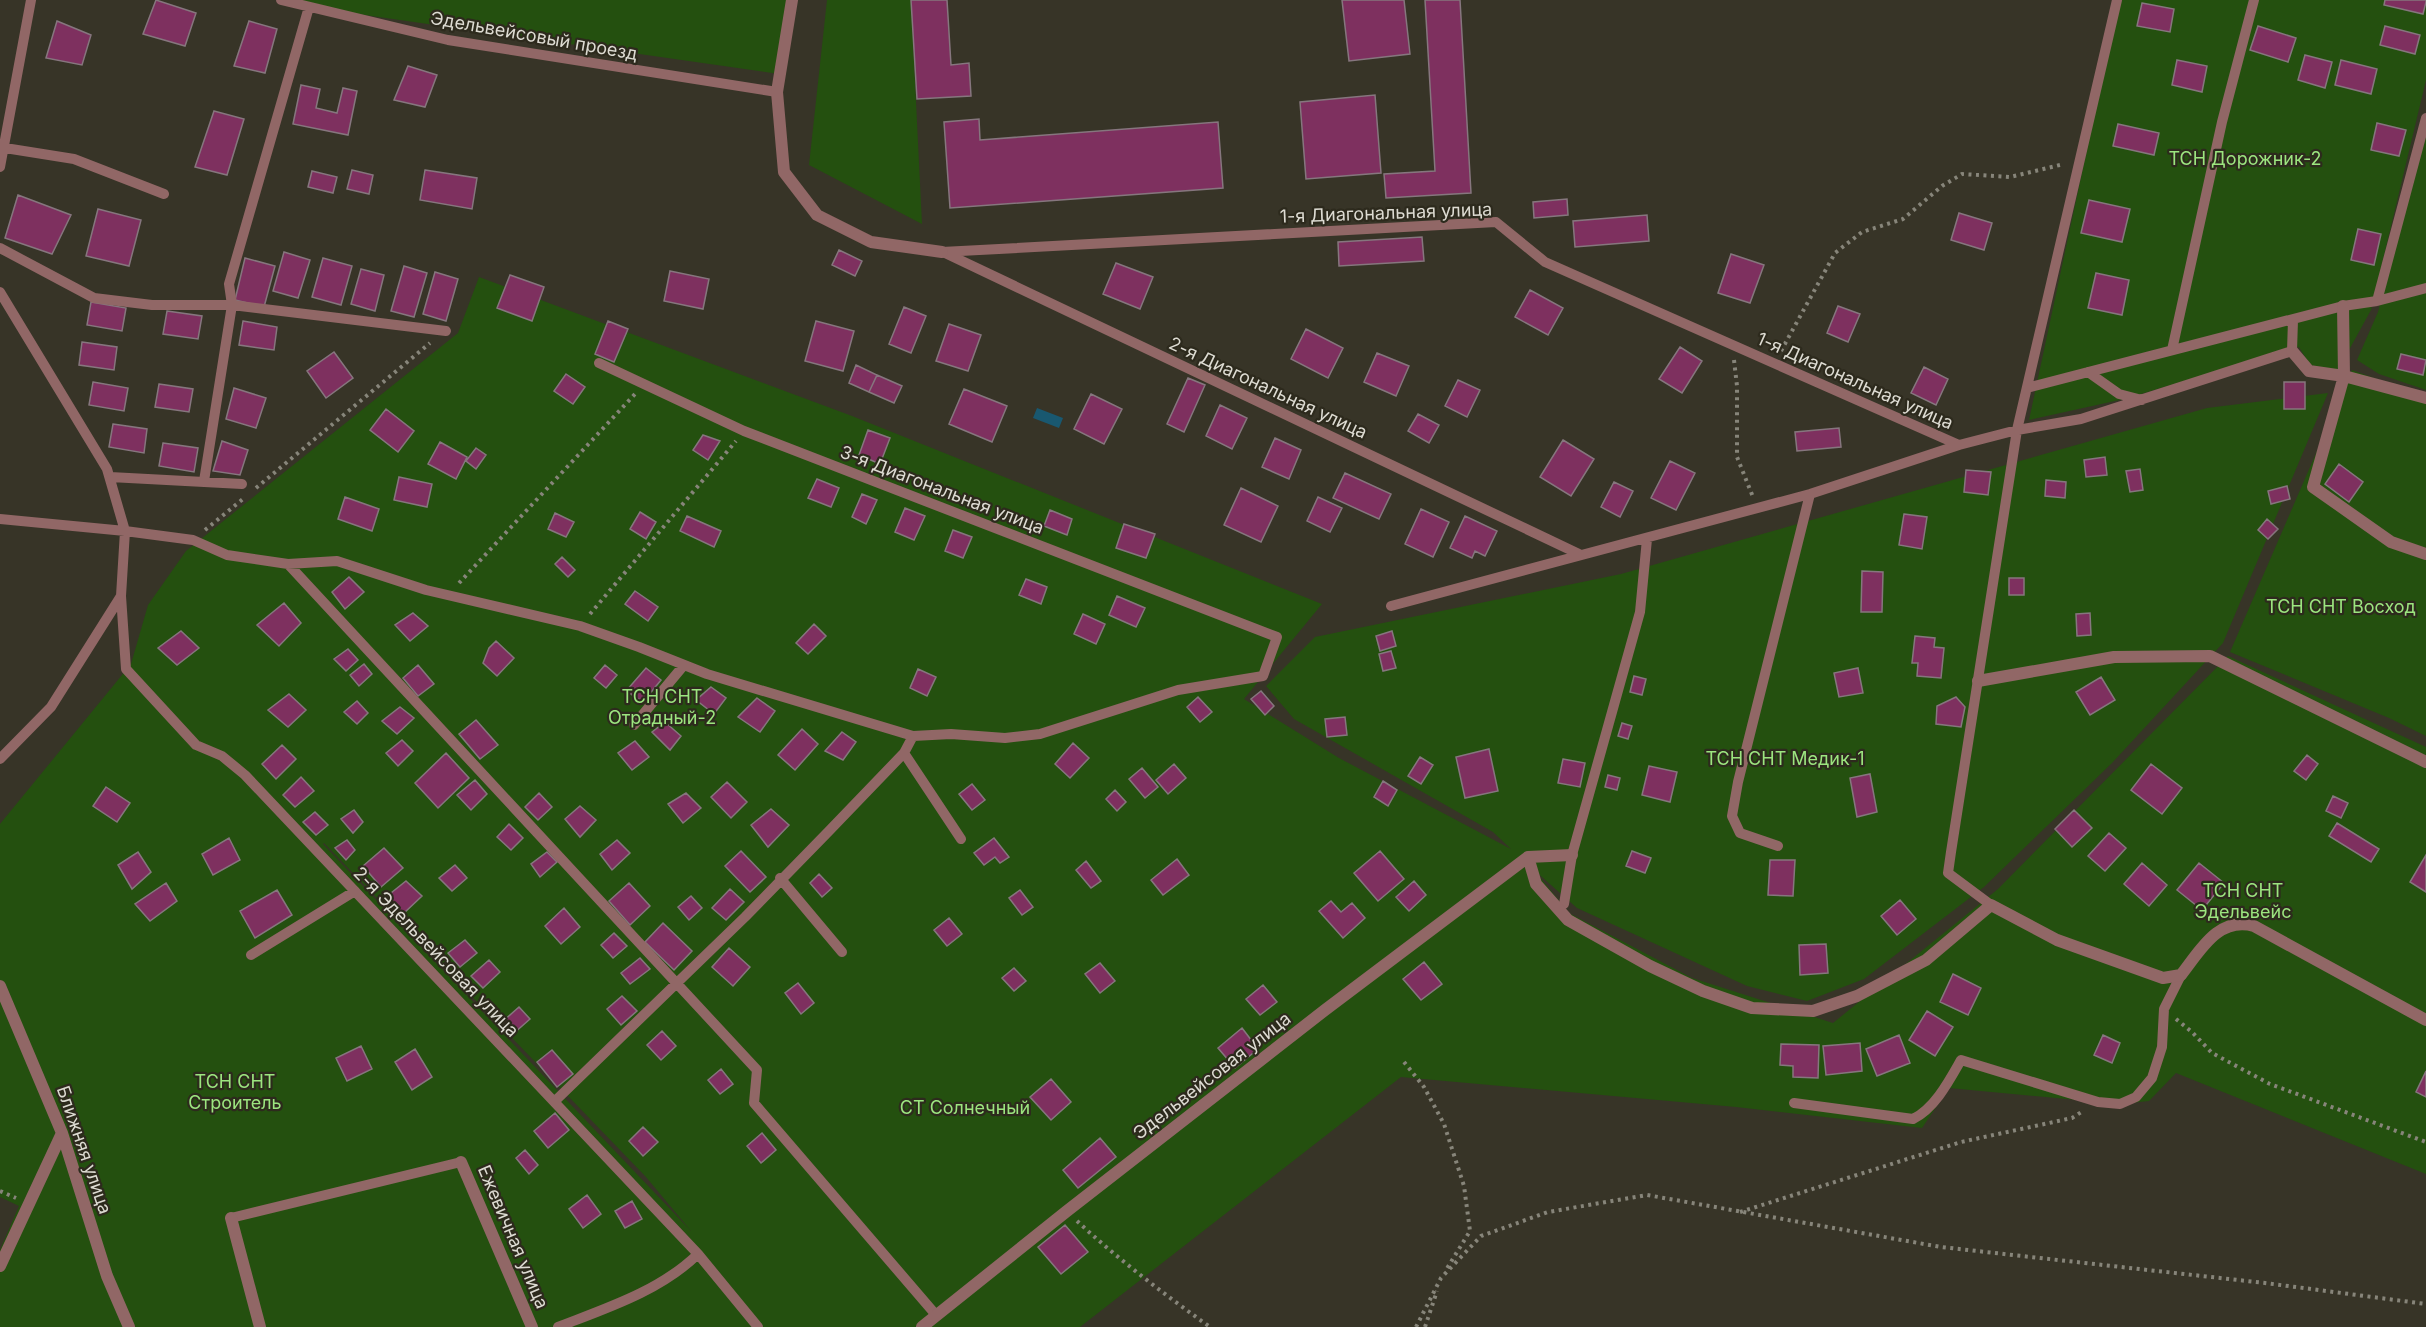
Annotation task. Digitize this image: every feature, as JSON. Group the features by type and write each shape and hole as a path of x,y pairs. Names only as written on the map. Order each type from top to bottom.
{"street":[{"path":"792,0 777,92 784,172 817,216 871,242 942,252"},
{"path":"2343,306 2344,376 2313,487 2391,542 2426,554"},
{"path":"2292,351 2309,371 2344,376 2426,398"},
{"path":"1978,681 2114,657 2210,656 2426,762"},
{"path":"1572,855 1528,857 1536,884 1568,920 1661,971 1703,991 1752,1008 1813,1011 1857,996 1926,960 1991,905 2056,940 2163,978 2181,975 2214,933 2223,927 2243,923 2254,926 2426,1020"},
{"name":"Эдельвейсовая улица","path":"922,1327 1325,1010 1528,857"},
{"name":"Ближняя улица","path":"0,986 62,1133 107,1276 129,1327"},
{"path":"0,1266 62,1133"},
{"name":"Ежевичная улица","path":"461,1162 532,1327"},
{"path":"231,1218 260,1327"}],"lane":[{"path":"0,167 30,0"},
{"name":"Эдельвейсовый проезд","path":"281,0 448,40 777,92"},
{"path":"1991,905 1948,873 2018,430 2117,0"},
{"path":"2172,350 2222,122 2254,0"},
{"path":"204,481 232,305 229,284 309,7"},
{"path":"2377,301 2426,118"},
{"path":"5,148 74,159 164,194"},
{"name":"1-я Диагональная улица","path":"942,252 1496,222 1545,262 1959,445"},
{"path":"0,248 94,298 152,304 232,305 446,331"},
{"name":"2-я Диагональная улица","path":"942,252 1579,554"},
{"path":"2027,388 2343,306 2377,301 2426,288"},
{"name":"2-я Эдельвейсовая улица","path":"0,292 66,398 110,477 125,531 121,596 126,669 196,745 222,756 244,775 698,1254 758,1327"},
{"path":"1391,606 1579,554 1647,539 1758,509 1959,445 2018,430 2081,419 2143,400 2292,351 2294,320"},
{"name":"3-я Диагональная улица","path":"599,363 744,431 1277,637 1263,676 1178,690 1040,734 1005,738 951,734 913,736"},
{"path":"2088,372 2119,393 2143,400"},
{"path":"110,477 242,484"},
{"path":"1778,846 1740,832 1732,816 1738,782 1810,494"},
{"path":"0,519 193,540 227,555 288,564 336,561 426,590 580,626 706,674 913,736 904,753 745,917 555,1101"},
{"path":"1564,904 1572,855 1640,612 1647,539"},
{"path":"288,564 757,1070 754,1103 936,1315"},
{"path":"0,759 51,707 121,596"},
{"path":"634,724 684,665"},
{"path":"904,753 962,839"},
{"path":"780,879 842,952"},
{"path":"251,955 355,891"},
{"path":"1794,1103 1913,1119 1923,1114 1949,1082 1961,1060 2098,1102 2120,1104 2136,1097 2152,1078 2162,1047 2164,1009 2181,975"},
{"path":"231,1218 461,1162"},
{"path":"558,1327 632,1298 684,1268 698,1254"}],"path":[{"path":"1774,363 1834,253 1862,232 1904,219 1942,186 1962,174 2010,177 2080,160"},
{"path":"193,540 446,331"},
{"path":"1732,345 1737,386 1737,457 1758,509"},
{"path":"448,595 645,384"},
{"path":"580,626 744,431"},
{"path":"2164,1009 2192,1032 2212,1053 2270,1084 2426,1142"},
{"path":"1404,1062 1424,1087 1444,1124 1464,1186 1470,1231 1441,1278 1416,1327"},
{"path":"1739,1212 1961,1142 2072,1118 2098,1102"},
{"path":"1425,1327 1441,1278 1481,1236 1548,1212 1647,1195 1941,1247 2276,1284 2426,1304"},
{"path":"1067,1211 1115,1256 1210,1327"}],"green space":[{"path":"293,0 788,0 779,74 309,7"},
{"path":"827,0 911,0 922,224 809,165"},
{"name":"ТСН Дорожник-2","path":"2119,0 2426,0 2426,80 2371,310 2338,370 2310,365 2299,347 2124,399 2029,420"},
{"path":"2426,123 2426,390 2379,374 2357,360 2378,312"},
{"path":"479,277 852,416 1322,604 1244,699 1339,758 1511,849 1493,832 1294,719 1266,686 1315,637 1621,574 2207,408 2328,393 2223,643 2112,763 1984,887 1864,979 1807,1001 1747,986 1577,908 1534,870 1569,913 1692,978 1833,1023 1998,889 2228,656 2426,747 2426,1174 2176,1073 2149,1101 2120,1104 1949,1088 1922,1128 1736,1107 1401,1077 1080,1327 0,1327 0,1250 19,1206 0,1197 0,824 131,664 148,605 186,551 458,333","holes":["324,843 646,1177 691,1231"]},
{"name":"ТСН СНТ Восход","path":"2352,370 2426,397 2426,736 2389,718 2230,652"}],"water":[{"path":"1037,408 1063,418 1059,428 1033,418"}],"building":[{"path":"156,0 196,13 185,46 143,34"},
{"path":"911,0 947,0 951,65 969,63 971,96 917,99"},
{"path":"1342,0 1404,0 1410,54 1349,61"},
{"path":"1425,0 1460,0 1471,193 1386,198 1384,174 1435,171"},
{"path":"2385,0 2426,0 2426,2 2423,14 2384,5"},
{"path":"2142,3 2174,9 2170,32 2137,26"},
{"path":"57,21 91,35 82,65 46,58"},
{"path":"249,21 277,29 265,73 234,66"},
{"path":"2258,26 2296,38 2288,62 2250,50"},
{"path":"2385,26 2420,35 2415,54 2380,45"},
{"path":"2305,55 2332,62 2325,88 2298,80"},
{"path":"2177,60 2207,66 2202,92 2172,85"},
{"path":"2341,60 2377,69 2371,94 2335,85"},
{"path":"408,66 437,75 425,107 394,100"},
{"path":"301,85 320,89 316,108 337,113 343,88 357,91 348,135 293,124"},
{"path":"1375,95 1381,173 1306,179 1300,102"},
{"path":"214,111 244,119 227,175 195,167"},
{"path":"979,119 980,140 1218,122 1223,188 950,208 944,122"},
{"path":"2377,123 2406,130 2399,156 2371,150"},
{"path":"2118,124 2159,133 2154,155 2113,146"},
{"path":"352,170 373,175 369,194 347,189"},
{"path":"425,170 477,178 472,209 420,200"},
{"path":"312,171 337,177 333,193 308,187"},
{"path":"18,195 71,215 52,254 5,238"},
{"path":"1567,199 1568,215 1534,218 1533,202"},
{"path":"2089,200 2130,209 2122,242 2081,233"},
{"path":"98,209 141,220 129,266 86,256"},
{"path":"1959,213 1992,223 1984,250 1951,240"},
{"path":"1647,215 1649,241 1575,247 1573,221"},
{"path":"2358,229 2381,234 2374,265 2351,260"},
{"path":"1422,237 1424,261 1339,266 1338,242"},
{"path":"839,250 862,261 855,276 832,265"},
{"path":"284,252 310,260 298,298 273,291"},
{"path":"1731,254 1764,265 1750,303 1718,293"},
{"path":"245,258 275,266 264,307 235,300"},
{"path":"323,258 352,266 341,305 312,297"},
{"path":"1116,263 1153,277 1140,309 1103,294"},
{"path":"404,266 427,273 414,317 391,311"},
{"path":"361,269 384,275 375,311 351,304"},
{"path":"670,271 709,279 703,309 664,301"},
{"path":"435,272 458,279 446,321 423,314"},
{"path":"2096,273 2129,280 2122,315 2088,308"},
{"path":"510,275 544,287 532,321 497,308"},
{"path":"1530,290 1563,308 1548,335 1515,317"},
{"path":"91,302 126,308 122,331 87,325"},
{"path":"1838,306 1860,314 1848,342 1827,333"},
{"path":"904,307 926,316 911,353 889,344"},
{"path":"167,311 202,316 198,339 163,334"},
{"path":"243,321 277,327 274,350 239,345"},
{"path":"608,321 628,329 614,362 595,354"},
{"path":"816,321 854,331 843,371 805,361"},
{"path":"949,324 981,335 968,371 936,361"},
{"path":"1306,329 1343,348 1328,378 1291,359"},
{"path":"82,342 117,347 114,370 79,365"},
{"path":"1680,347 1702,361 1682,393 1659,379"},
{"path":"334,352 353,378 326,398 307,371"},
{"path":"1377,353 1409,366 1396,396 1364,382"},
{"path":"2401,354 2426,360 2423,375 2397,369"},
{"path":"856,365 877,375 869,392 849,383"},
{"path":"1924,367 1948,379 1936,405 1911,393"},
{"path":"566,374 585,387 573,404 554,391"},
{"path":"877,375 902,386 894,403 869,392"},
{"path":"1188,378 1205,385 1184,432 1167,424"},
{"path":"1458,380 1480,390 1467,417 1445,406"},
{"path":"93,382 128,388 124,411 89,405"},
{"path":"2284,382 2305,382 2305,409 2284,409"},
{"path":"159,384 193,389 189,412 155,407"},
{"path":"234,388 266,398 256,428 226,419"},
{"path":"964,389 1007,406 992,442 949,424"},
{"path":"1091,394 1122,409 1104,444 1074,429"},
{"path":"1220,405 1247,418 1232,449 1206,436"},
{"path":"386,409 414,431 398,452 370,430"},
{"path":"1418,414 1439,425 1429,443 1408,431"},
{"path":"113,424 147,429 144,453 109,447"},
{"path":"1839,428 1841,447 1797,451 1795,432"},
{"path":"868,430 890,438 880,464 859,455"},
{"path":"703,435 720,441 708,460 693,450"},
{"path":"1275,438 1301,450 1289,479 1262,467"},
{"path":"1563,440 1594,459 1571,496 1540,477"},
{"path":"222,441 248,450 240,475 213,471"},
{"path":"440,442 467,457 456,479 428,464"},
{"path":"163,443 198,448 194,472 159,466"},
{"path":"476,448 486,455 476,469 466,461"},
{"path":"2105,457 2107,475 2086,477 2084,460"},
{"path":"1670,461 1695,473 1676,510 1651,498"},
{"path":"2339,464 2363,482 2349,502 2325,484"},
{"path":"2140,469 2143,490 2130,492 2126,471"},
{"path":"1966,470 1991,472 1988,495 1964,492"},
{"path":"1345,473 1391,494 1379,519 1333,498"},
{"path":"399,477 432,484 427,507 394,500"},
{"path":"817,479 839,488 831,507 808,498"},
{"path":"2046,480 2066,482 2065,498 2045,496"},
{"path":"1614,482 1633,491 1620,517 1601,507"},
{"path":"2287,486 2290,499 2271,504 2268,491"},
{"path":"1241,488 1278,506 1261,542 1224,525"},
{"path":"862,494 877,500 866,524 852,517"},
{"path":"345,497 379,509 372,531 338,519"},
{"path":"1318,497 1342,508 1330,532 1307,521"},
{"path":"905,508 925,516 914,540 895,532"},
{"path":"1421,509 1449,522 1433,557 1405,544"},
{"path":"1050,510 1072,519 1067,535 1044,526"},
{"path":"640,512 656,522 646,539 630,529"},
{"path":"555,513 574,522 566,537 548,529"},
{"path":"1904,514 1927,517 1922,549 1899,545"},
{"path":"687,516 721,531 714,547 680,531"},
{"path":"1465,516 1497,531 1485,556 1475,551 1472,558 1450,548"},
{"path":"2267,519 2278,529 2268,539 2258,530"},
{"path":"1124,524 1155,534 1146,558 1116,548"},
{"path":"953,530 972,537 963,558 945,551"},
{"path":"562,557 575,570 568,577 555,564"},
{"path":"1862,571 1883,572 1882,612 1861,612"},
{"path":"349,577 364,592 345,609 332,592"},
{"path":"2009,578 2024,578 2024,595 2009,595"},
{"path":"1026,579 1047,587 1041,604 1019,595"},
{"path":"635,591 658,607 648,621 625,604"},
{"path":"1117,596 1145,608 1136,627 1109,615"},
{"path":"284,603 301,623 279,646 257,625"},
{"path":"413,613 428,626 410,641 395,625"},
{"path":"2090,613 2091,635 2077,636 2076,614"},
{"path":"1083,614 1105,624 1096,644 1074,634"},
{"path":"814,624 826,636 808,654 796,643"},
{"path":"181,631 199,648 177,665 158,648"},
{"path":"1392,631 1396,646 1380,651 1376,636"},
{"path":"1915,636 1935,638 1934,647 1944,648 1941,678 1917,676 1918,663 1912,663"},
{"path":"496,641 514,658 497,676 483,663 489,648"},
{"path":"348,649 358,660 346,671 334,659"},
{"path":"1391,651 1396,668 1383,671 1379,654"},
{"path":"364,664 372,674 359,686 350,675"},
{"path":"418,665 434,684 418,696 403,678"},
{"path":"605,665 617,675 606,688 594,678"},
{"path":"646,668 661,680 643,702 626,691"},
{"path":"1858,668 1863,693 1839,697 1834,673"},
{"path":"918,669 936,677 927,696 910,688"},
{"path":"1634,676 1646,679 1642,695 1630,692"},
{"path":"2101,677 2115,700 2090,715 2076,692"},
{"path":"711,687 726,698 714,714 696,700"},
{"path":"1261,691 1274,706 1265,715 1251,699"},
{"path":"289,694 306,710 288,727 268,710"},
{"path":"1198,697 1212,712 1200,722 1187,707"},
{"path":"1956,697 1965,707 1961,727 1936,724 1937,706"},
{"path":"757,698 775,711 760,732 738,717"},
{"path":"357,701 368,713 357,724 344,712"},
{"path":"400,707 414,718 397,734 382,721"},
{"path":"1345,717 1347,735 1327,737 1325,719"},
{"path":"476,720 498,745 480,759 459,734"},
{"path":"665,722 681,736 670,750 652,732"},
{"path":"1622,723 1632,726 1628,739 1618,736"},
{"path":"802,729 818,744 795,770 778,755"},
{"path":"842,732 856,742 843,760 825,751"},
{"path":"402,740 413,751 398,766 386,753"},
{"path":"635,741 649,757 632,770 618,753"},
{"path":"1073,743 1089,758 1070,778 1055,764"},
{"path":"282,745 296,759 276,779 262,764"},
{"path":"1489,749 1498,791 1465,798 1456,757"},
{"path":"446,753 469,778 438,808 415,783"},
{"path":"2307,755 2318,764 2306,780 2294,771"},
{"path":"1420,757 1433,765 1421,784 1408,776"},
{"path":"1563,759 1585,763 1580,787 1558,783"},
{"path":"1174,764 1186,778 1168,794 1156,780"},
{"path":"2151,764 2182,788 2162,814 2131,790"},
{"path":"1649,766 1677,772 1670,802 1642,795"},
{"path":"1142,768 1158,787 1145,798 1129,779"},
{"path":"1870,774 1877,812 1857,817 1850,778"},
{"path":"1608,775 1620,778 1617,790 1605,787"},
{"path":"301,777 314,791 295,807 283,795"},
{"path":"475,780 487,794 471,810 457,795"},
{"path":"1383,781 1397,790 1388,806 1374,797"},
{"path":"727,782 747,802 731,818 711,797"},
{"path":"972,784 985,800 972,810 959,794"},
{"path":"106,787 130,803 117,822 93,806"},
{"path":"1115,790 1126,802 1117,811 1106,799"},
{"path":"539,793 552,807 538,820 525,807"},
{"path":"686,793 701,808 683,823 668,804"},
{"path":"2333,796 2348,803 2341,818 2326,811"},
{"path":"580,806 596,820 580,837 565,819"},
{"path":"771,809 789,825 768,847 751,825"},
{"path":"354,810 363,822 353,833 341,819"},
{"path":"2074,810 2092,828 2072,847 2055,829"},
{"path":"315,812 328,825 316,835 303,822"},
{"path":"2337,823 2379,849 2371,862 2329,836"},
{"path":"509,824 523,838 511,850 497,837"},
{"path":"2109,833 2126,848 2105,871 2088,856"},
{"path":"229,838 240,860 213,875 202,854"},
{"path":"994,838 1009,857 1000,863 995,857 984,865 974,853"},
{"path":"347,840 355,850 346,860 335,848"},
{"path":"617,840 630,853 612,870 600,854"},
{"path":"384,848 403,868 381,887 363,866"},
{"path":"741,851 766,877 750,892 725,866"},
{"path":"1380,851 1404,879 1378,901 1354,873"},
{"path":"1632,851 1651,858 1645,873 1626,866"},
{"path":"138,852 151,872 132,889 118,865"},
{"path":"547,852 557,862 540,877 531,864"},
{"path":"2426,855 2426,892 2410,882"},
{"path":"1177,859 1189,875 1163,895 1151,880"},
{"path":"1770,860 1795,860 1793,896 1768,895"},
{"path":"1086,861 1101,881 1091,888 1076,870"},
{"path":"2142,863 2167,885 2149,906 2124,884"},
{"path":"2199,863 2224,883 2202,910 2177,890"},
{"path":"455,865 467,878 452,891 439,878"},
{"path":"819,874 832,888 822,897 810,883"},
{"path":"406,881 422,896 403,914 386,897"},
{"path":"1414,881 1426,895 1409,911 1396,897"},
{"path":"166,883 177,901 150,921 135,904"},
{"path":"629,883 650,906 630,925 609,901"},
{"path":"730,889 744,902 726,920 712,908"},
{"path":"277,890 292,915 255,938 240,911"},
{"path":"1020,890 1033,907 1022,915 1009,898"},
{"path":"691,896 702,908 689,920 678,907"},
{"path":"1900,900 1916,919 1897,935 1881,916"},
{"path":"1331,901 1341,912 1352,903 1365,918 1343,938 1319,911"},
{"path":"564,908 580,927 561,944 545,926"},
{"path":"949,918 962,934 947,946 934,930"},
{"path":"663,923 692,951 674,970 645,942"},
{"path":"614,933 627,946 613,958 601,945"},
{"path":"465,940 477,953 460,967 448,953"},
{"path":"1826,944 1828,973 1800,975 1799,945"},
{"path":"729,948 750,967 733,986 712,967"},
{"path":"640,958 650,969 630,984 621,973"},
{"path":"489,960 500,972 483,988 471,976"},
{"path":"1424,962 1442,984 1421,1000 1403,979"},
{"path":"1100,963 1115,981 1100,993 1085,974"},
{"path":"1014,968 1026,981 1014,991 1002,978"},
{"path":"1953,974 1981,988 1968,1015 1940,1002"},
{"path":"798,983 814,1003 801,1014 785,993"},
{"path":"1263,985 1277,1002 1260,1015 1246,999"},
{"path":"622,996 637,1011 621,1025 607,1009"},
{"path":"519,1007 530,1019 513,1034 502,1022"},
{"path":"1927,1011 1953,1027 1935,1056 1909,1040"},
{"path":"1242,1028 1258,1049 1235,1068 1218,1048"},
{"path":"662,1031 676,1046 661,1060 647,1045"},
{"path":"1899,1035 1910,1063 1877,1076 1866,1049"},
{"path":"2103,1035 2120,1043 2112,1063 2094,1055"},
{"path":"1860,1043 1862,1071 1826,1075 1823,1046"},
{"path":"1781,1044 1819,1045 1818,1078 1793,1077 1793,1066 1780,1065"},
{"path":"361,1046 372,1069 347,1081 336,1058"},
{"path":"415,1049 432,1077 412,1090 395,1062"},
{"path":"552,1050 573,1074 557,1087 537,1062"},
{"path":"721,1069 733,1084 720,1094 708,1080"},
{"path":"2426,1071 2426,1097 2416,1092"},
{"path":"1051,1079 1071,1102 1051,1120 1030,1097"},
{"path":"555,1113 569,1130 548,1148 534,1131"},
{"path":"643,1127 658,1142 643,1156 629,1141"},
{"path":"762,1133 776,1150 761,1163 747,1146"},
{"path":"1100,1138 1116,1157 1078,1188 1063,1170"},
{"path":"525,1150 538,1165 529,1174 516,1158"},
{"path":"587,1195 601,1214 583,1228 569,1209"},
{"path":"632,1201 642,1219 625,1228 615,1211"},
{"path":"1065,1225 1088,1252 1061,1274 1038,1247"}],"park label":[{"name":"ТСН СНТ Отрадный-2","path":"662,707"},
{"name":"ТСН СНТ Медик-1","path":"1785,759"},
{"name":"ТСН СНТ Эдельвейс","path":"2243,901"},
{"name":"ТСН СНТ Строитель","path":"235,1092"},
{"name":"СТ Солнечный","path":"965,1108"}]}
